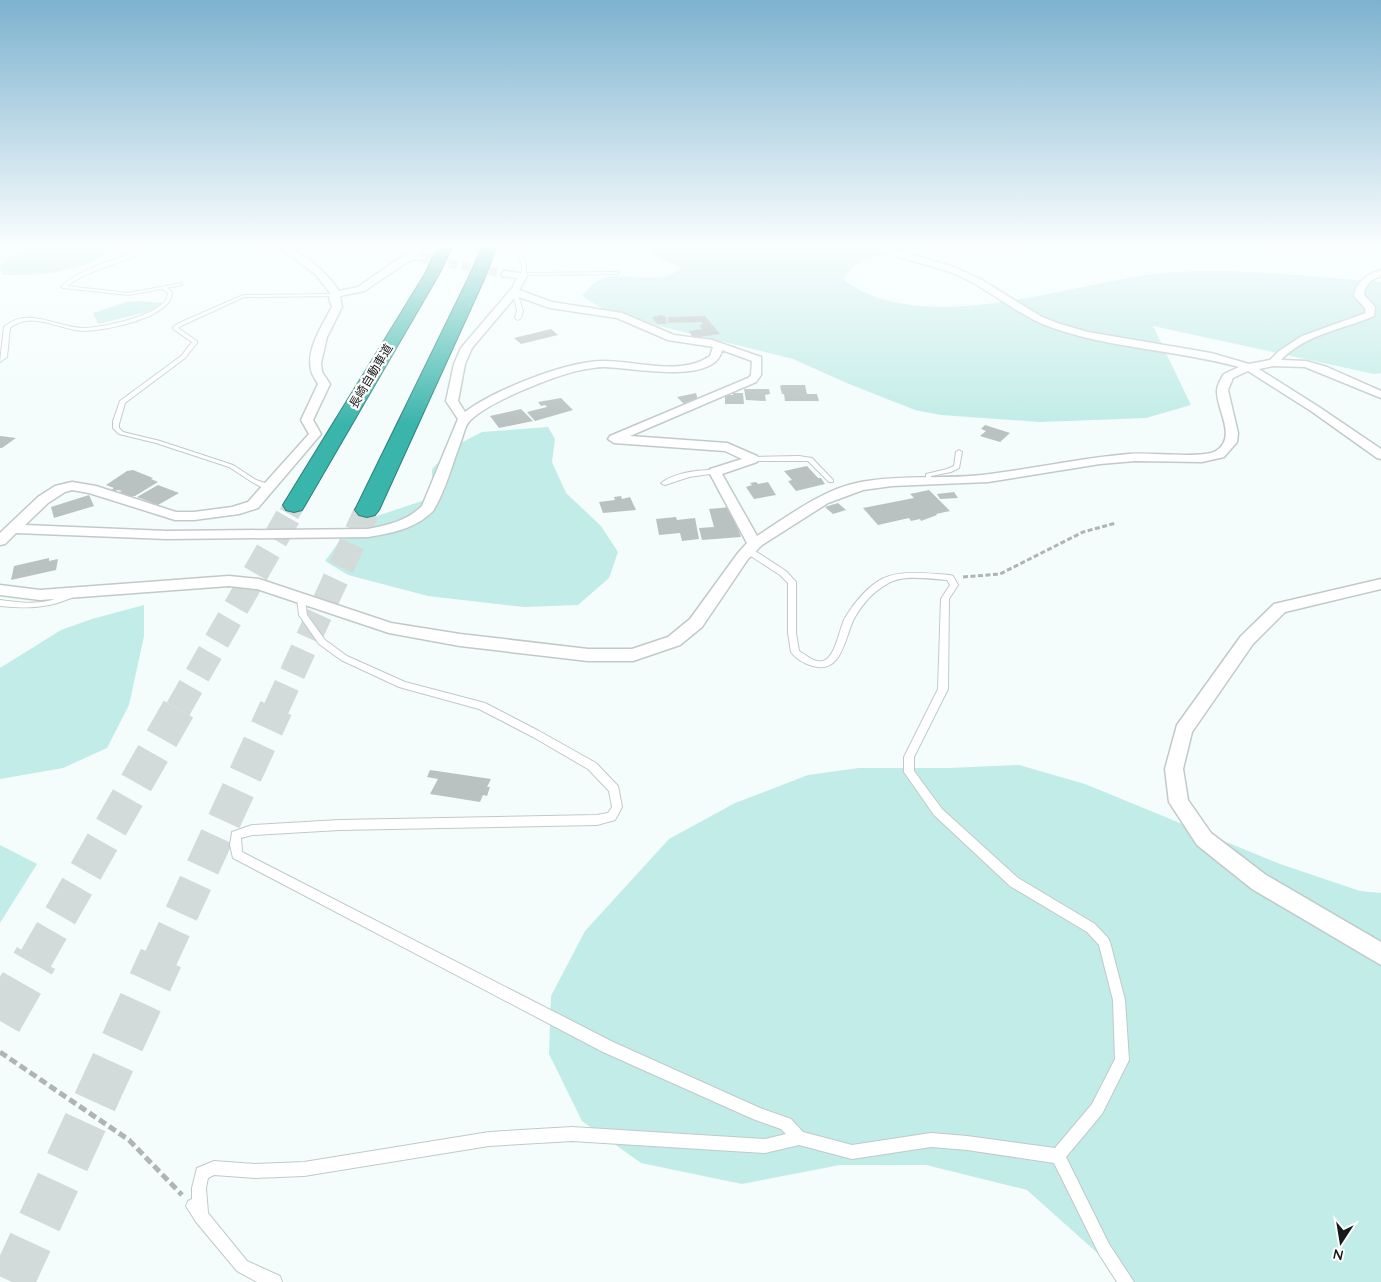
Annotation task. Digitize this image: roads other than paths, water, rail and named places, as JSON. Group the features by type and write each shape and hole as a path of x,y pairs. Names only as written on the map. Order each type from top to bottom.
{"highway":[{"name":"長崎自動車道","path":"294,505 414,305"},
{"path":"367,510 464,305"}],"street":[{"path":"0,541 43,500 60,489 72,486 91,489 175,516 194,516 234,511 252,505 314,434 307,420 324,384 316,370 316,359 325,330 337,305"},
{"path":"464,420 452,401 461,359 502,305"},
{"path":"550,305 619,315 672,338 708,342 757,359 756,375 752,380 614,439 727,447 753,460"},
{"path":"1016,305 1039,319 1086,335 1211,356 1249,367 1315,409 1381,455"},
{"path":"1273,363 1277,357 1300,340 1371,314 1368,305"},
{"path":"13,529 167,535 368,533 395,528 418,518 428,508 464,420 479,407 524,387 578,367 602,364 671,369 700,367 714,362 719,354 718,346"},
{"path":"0,590 40,595 229,581 259,584 389,628 460,640 588,655 633,656 674,641 696,623 752,547 823,500 861,486 892,482 988,478 1100,460 1134,457 1202,458 1220,454 1231,442 1232,433 1222,390 1228,376 1249,367 1273,363 1306,364 1323,369 1381,395"},
{"path":"1352,382 1381,386"},
{"path":"752,547 715,472 753,460"},
{"path":"1381,584 1280,608 1247,640 1182,730 1174,769 1179,802 1204,839 1259,882 1381,954"}],"lane":[{"path":"0,360 4,358 7,327 10,323 17,320 35,319 79,330 123,322 151,314 164,305"},
{"path":"224,305 175,328 195,342 183,357 122,402 122,409 116,420 116,428 121,433 158,442 230,466 254,481 268,487"},
{"path":"518,305 520,311 518,318"},
{"path":"928,480 928,474 949,471 957,467 959,452"},
{"path":"753,460 810,459 831,480"},
{"path":"665,482 694,472 715,472"},
{"path":"752,547 792,582 792,633 795,652 806,661 819,665 830,661 838,648 848,622 864,598 887,580 912,577 950,578 954,585 945,599 943,689 909,757 909,772 938,812 1014,882 1091,928 1104,942 1119,1000 1122,1060 1097,1109 1058,1156"},
{"path":"0,603 17,606 46,605 58,602 75,593"},
{"path":"301,598 303,615 312,629 322,642 344,658 402,685 482,706 536,734 592,766 614,789 617,807 611,816 597,820 339,825 252,830 236,835 237,855 608,1048 758,1114 786,1124 799,1138"},
{"path":"274,1282 242,1266 197,1211 202,1173 214,1168 255,1171 304,1169 489,1139 572,1134 765,1146 799,1138 852,1152 931,1140 967,1142 1058,1156"},
{"path":"1058,1156 1104,1249 1126,1282"}],"tunnel":[{"path":"289,514 294,505"},
{"path":"365,514 367,510"},
{"path":"178,709 290,513"},
{"path":"276,709 366,513"},
{"path":"35,960 179,708"},
{"path":"160,960 276,708"},
{"path":"0,1021 36,958"},
{"path":"12,1282 161,958"}]}
